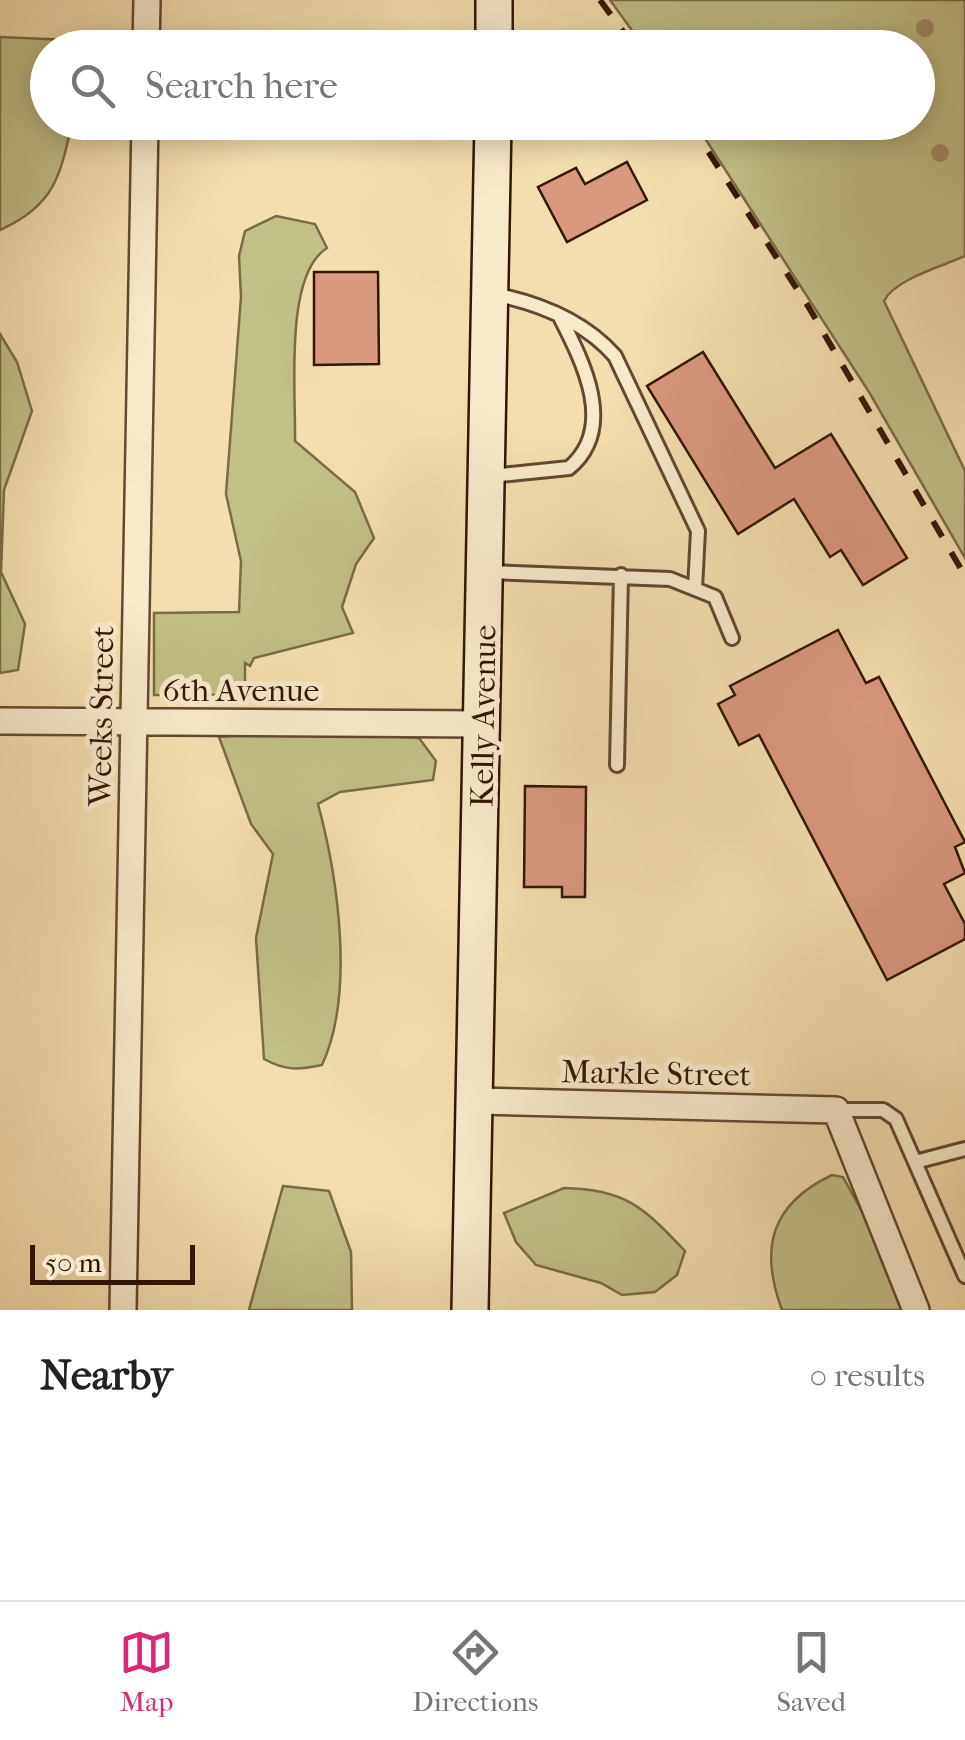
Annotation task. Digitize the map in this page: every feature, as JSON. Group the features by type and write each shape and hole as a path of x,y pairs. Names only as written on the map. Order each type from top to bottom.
{"main road":[{"path":"494,0 494,30"},
{"name":"Kelly Avenue","path":"470,1310 494,140"}],"street":[{"path":"146,30 147,0"},
{"name":"Weeks Street","path":"123,1310 145,140"},
{"name":"6th Avenue","path":"0,721 482,724"},
{"name":"Markle Street","path":"476,1101 836,1110"},
{"path":"836,1110 916,1310"}],"lane":[{"path":"490,293 531,302 560,315 601,340 615,356 698,532 695,589"},
{"path":"487,476 556,472 582,458 594,406 581,358 560,315"},
{"path":"486,572 620,574 670,579 714,597 732,638"},
{"path":"617,764 620,574"},
{"path":"836,1110 892,1114 965,1276"},
{"path":"915,1162 965,1149"}],"shaded area":[{"path":"610,0 965,0 965,256 898,286 884,301 965,471 965,558 869,392 706,140 935,140 935,30 632,30"},
{"path":"0,37 30,38 30,140 68,140 58,174 43,200 0,230"},
{"path":"276,216 315,224 327,248 313,262 298,308 295,441 355,492 374,538 356,564 342,607 353,633 254,658 250,666 245,663 245,695 154,695 154,613 239,612 241,561 226,494 241,297 239,256 245,231"},
{"path":"0,334 17,362 32,411 4,490 1,572 25,624 18,670 0,673"},
{"path":"285,731 419,738 436,761 433,780 340,792 318,804 337,900 341,971 332,1036 322,1065 299,1068 279,1066 264,1059 256,938 273,854 251,824 219,737"},
{"path":"832,1175 843,1177 875,1235 905,1310 782,1310 772,1267 776,1230 795,1200"},
{"path":"283,1186 329,1191 351,1252 352,1310 249,1310"},
{"path":"564,1188 603,1192 645,1212 685,1251 677,1275 655,1292 622,1295 601,1283 536,1265 516,1242 504,1213"}],"building":[{"path":"627,162 647,200 567,242 538,187 576,168 585,184"},
{"path":"314,272 378,272 379,364 314,365"},
{"path":"703,352 775,468 831,434 907,558 863,585 841,550 830,557 794,499 738,534 647,386"},
{"path":"838,630 866,683 879,677 965,842 955,847 965,873 944,884 965,924 965,939 887,980 759,735 739,745 718,704 735,695 730,686"},
{"path":"525,786 586,787 585,897 562,897 562,887 524,887"}],"railway":[{"path":"600,0 622,30"},
{"path":"701,140 808,306 965,576"}]}
